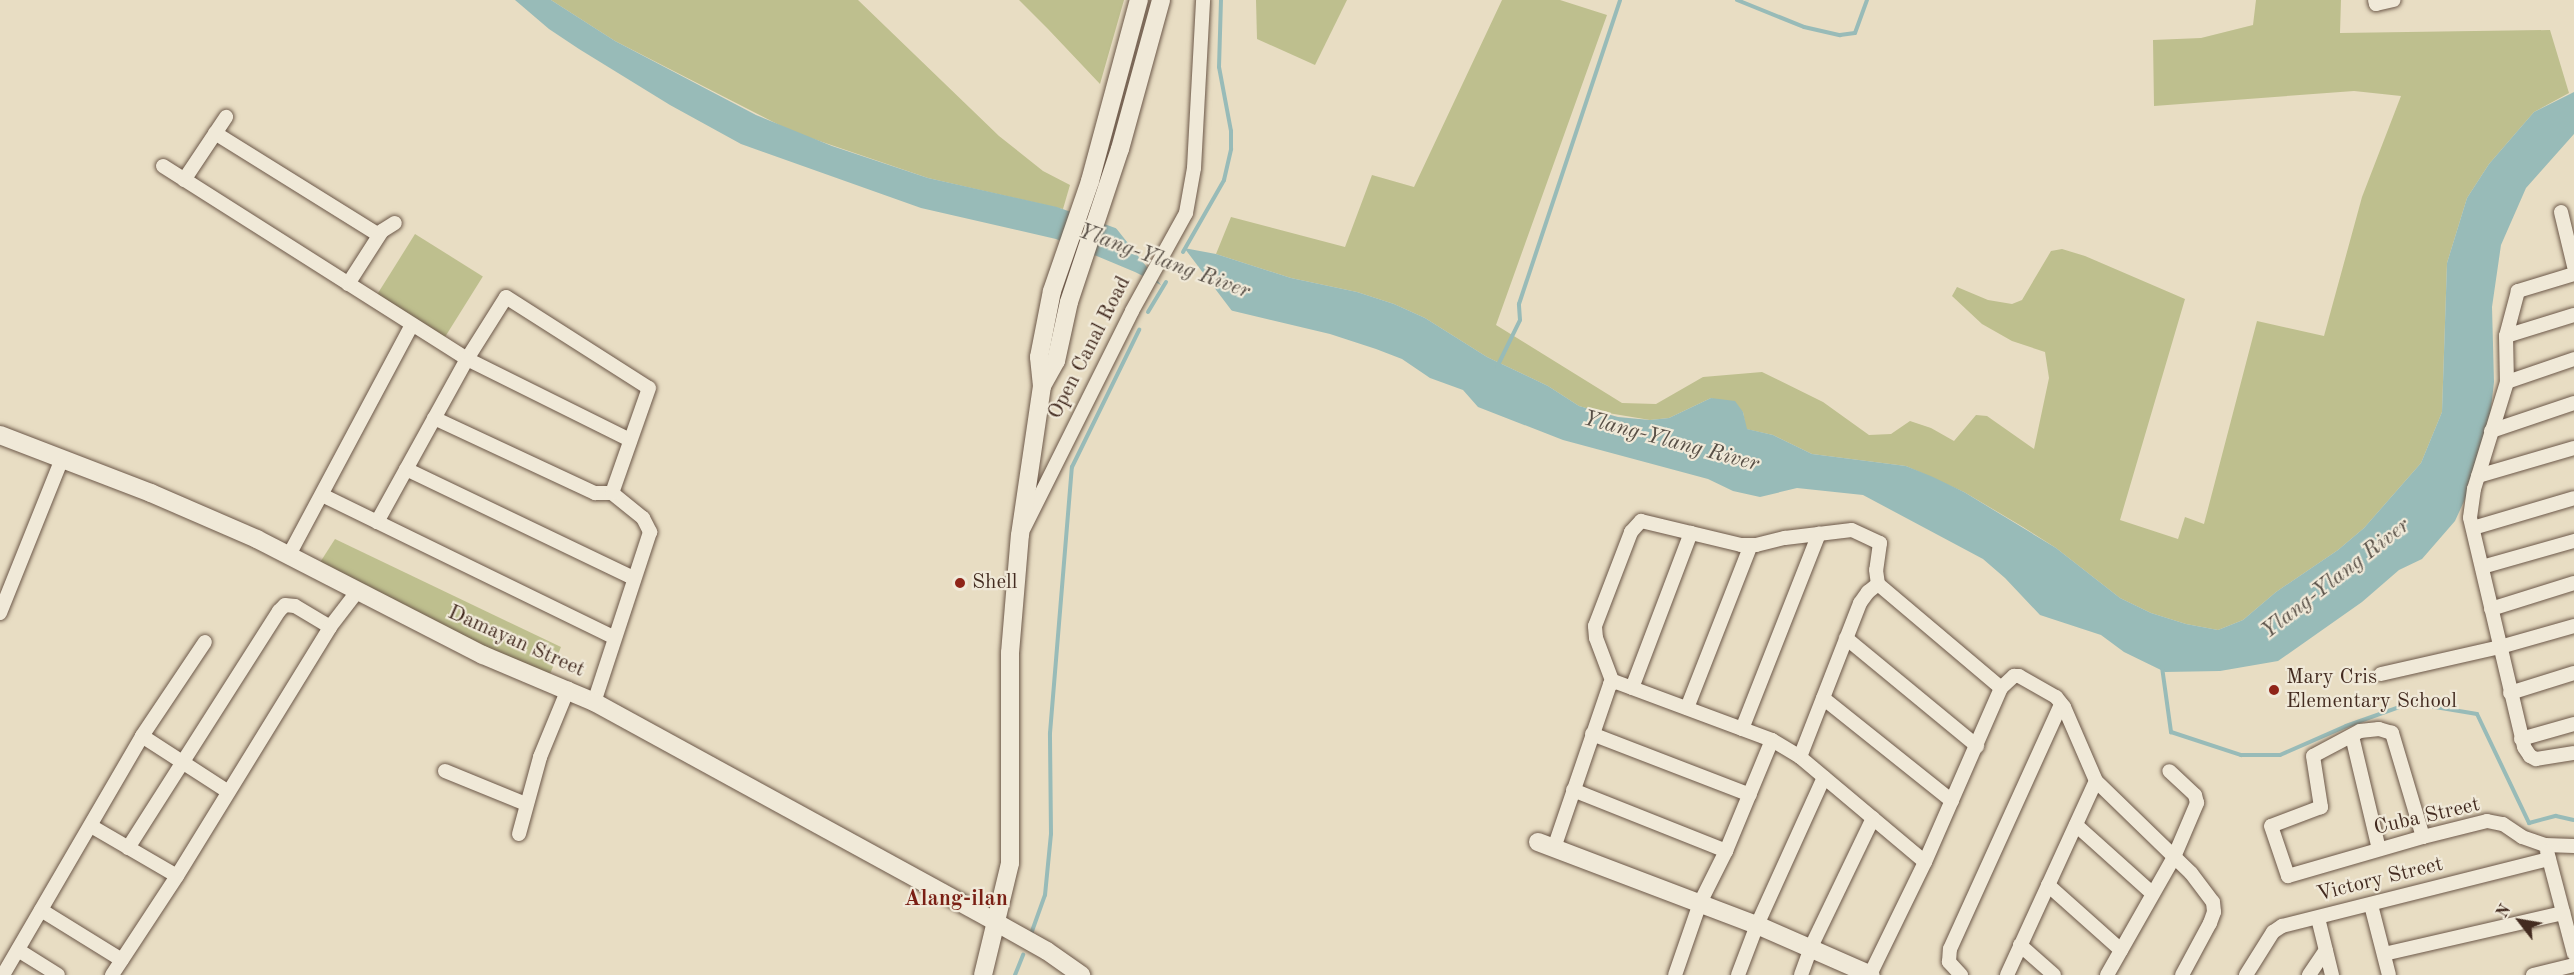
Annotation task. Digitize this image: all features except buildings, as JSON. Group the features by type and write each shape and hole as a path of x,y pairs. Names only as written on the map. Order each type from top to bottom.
{"street":[{"name":"Open Canal Road","path":"983,975 1010,863 1010,653 1020,535 1042,386 1039,357 1060,265 1090,181 1139,0"},
{"name":"Open Canal Road","path":"1042,386 1056,361 1069,302 1109,188 1161,0"},
{"name":"Open Canal Road","path":"1020,535 1113,348 1183,220 1190,202 1203,0"},
{"path":"2375,0 2376,4 2394,0"},
{"path":"184,180 226,117"},
{"path":"215,133 379,236"},
{"path":"163,166 467,359 630,440"},
{"path":"2561,212 2574,264"},
{"path":"348,284 379,236 395,223"},
{"path":"2574,274 2518,291 2506,336 2507,382 2471,506 2473,528 2522,739 2530,756 2536,759 2574,753"},
{"path":"377,522 467,359 506,297 649,388 612,492"},
{"path":"2506,336 2574,315"},
{"path":"288,555 412,325"},
{"path":"2507,382 2574,359"},
{"path":"2491,431 2574,403"},
{"path":"434,418 595,493 612,492 643,518 650,532 613,637 594,702"},
{"name":"Damayan Street","path":"0,435 151,493 288,555 483,655 568,689 997,923 1047,951 1081,975"},
{"path":"2478,477 2574,448"},
{"path":"0,613 62,459"},
{"path":"406,469 634,578"},
{"path":"322,495 613,637"},
{"path":"2473,528 2574,498"},
{"path":"1613,682 1596,638 1595,626 1631,532 1641,521 1751,545 1852,530 1880,543 1876,570 1878,584 2001,688"},
{"path":"1632,688 1691,533"},
{"path":"1742,729 1819,534"},
{"path":"2482,567 2574,541"},
{"path":"1687,708 1751,545"},
{"path":"1800,757 1860,603 1878,584"},
{"path":"2491,609 2574,584"},
{"path":"112,975 177,876 227,791 330,627 357,592"},
{"path":"128,848 182,761 285,605 304,610 330,627"},
{"path":"2381,674 2500,647 2574,626"},
{"path":"1846,639 1977,746"},
{"path":"3,975 142,736 205,642"},
{"path":"2510,693 2574,673"},
{"path":"1613,682 1608,686 1573,790 1546,845 1757,925 1870,975 1925,862 2001,688 2008,680 2019,676 2056,697 2096,782 2174,857 2213,902 2210,923 2182,975"},
{"path":"1613,682 1772,740 1800,757 1925,862"},
{"path":"519,834 547,736 568,689"},
{"path":"1823,698 1952,801"},
{"path":"1961,975 1949,962 1950,949 2061,704"},
{"path":"2522,739 2574,724"},
{"path":"2379,849 2352,736 2360,731 2379,729 2392,733 2423,837"},
{"path":"1592,734 1750,795"},
{"path":"142,736 227,791"},
{"name":"Cuba Street","path":"2352,736 2313,756 2321,807 2271,826 2288,876 2423,837 2487,822 2503,824 2522,837 2545,844 2574,846"},
{"path":"1675,975 1700,903 1726,850 1772,740"},
{"path":"445,771 526,804"},
{"path":"2107,975 2174,857 2197,803 2195,795 2169,771"},
{"path":"1738,975 1757,925 1824,777"},
{"path":"2007,975 2096,782"},
{"path":"1573,790 1726,850"},
{"path":"1801,975 1811,947 1873,818"},
{"path":"2076,825 2153,894"},
{"path":"91,826 177,876"},
{"path":"2545,844 2574,954"},
{"name":"Victory Street","path":"2246,975 2273,932 2282,926 2548,859"},
{"path":"2048,885 2121,950"},
{"path":"2371,905 2389,975"},
{"path":"41,910 122,960"},
{"path":"2384,954 2563,913"},
{"path":"2318,918 2332,975"},
{"path":"2020,945 2054,975"},
{"path":"18,950 58,975"},
{"path":"2309,975 2326,950"},
{"path":"2533,975 2574,965"}],"green space":[{"path":"551,0 858,0 999,136 1043,171 1070,185 1063,209 928,178 793,132 615,41"},
{"path":"1019,0 1124,0 1100,84 1048,29"},
{"path":"1256,0 1347,0 1315,65 1257,39"},
{"path":"1502,0 1560,0 1607,15 1496,325 1622,403 1656,404 1703,377 1762,372 1823,402 1869,435 1891,434 1910,421 1931,428 1954,441 1976,415 1987,416 2034,449 2049,378 2045,352 2012,341 1982,324 1952,296 1957,287 1988,300 2012,304 2022,300 2051,251 2062,249 2085,256 2185,299 2120,520 2178,539 2185,517 2204,524 2257,321 2324,336 2362,197 2401,96 2354,91 2154,106 2153,40 2201,38 2253,25 2256,0 2341,0 2340,33 2550,30 2569,93 2534,112 2489,164 2467,198 2447,263 2442,412 2421,463 2364,528 2338,550 2276,592 2243,620 2218,630 2186,624 2151,613 2120,598 2056,548 2023,527 1964,492 1906,466 1812,454 1773,435 1746,429 1743,412 1711,398 1669,418 1650,420 1579,406 1548,386 1487,357 1425,318 1394,304 1357,292 1291,278 1216,254 1231,217 1345,247 1372,175 1414,187"},
{"path":"415,234 483,276 443,340 375,298"},
{"path":"335,539 561,647 550,674 485,647 319,564"}],"water":[{"name":"Ylang-Ylang River","path":"515,0 551,0 615,41 756,115 832,146 928,178 1057,207 1157,243 1216,254 1291,278 1357,292 1394,304 1425,318 1487,357 1548,386 1579,406 1618,417 1650,420 1669,418 1711,398 1735,401 1743,412 1747,429 1773,435 1812,454 1906,466 1933,477 1964,492 2056,548 2120,598 2151,613 2186,624 2218,630 2243,620 2276,592 2338,550 2364,528 2421,463 2442,412 2447,263 2467,198 2489,164 2534,112 2574,92 2574,134 2526,188 2501,245 2492,307 2494,382 2490,417 2471,486 2455,521 2422,559 2399,570 2362,602 2278,661 2220,671 2165,672 2124,652 2101,635 2040,615 2005,578 1983,559 1863,495 1797,488 1760,497 1733,491 1708,479 1563,440 1478,407 1463,390 1430,378 1402,359 1376,349 1330,334 1225,309 1177,293 1135,272 1056,239 921,208 741,144 670,105 579,49 549,29"}],"pier":[{"path":"1112,223 1158,240 1182,245 1235,315 1165,290"}],"waterway":[{"name":"Ylang-Ylang River","path":"1183,252 1224,180 1231,149 1231,131 1219,67 1221,0"},
{"path":"1497,367 1520,320 1519,304 1620,0"},
{"path":"1737,0 1804,27 1840,35 1855,33 1867,0"},
{"name":"Ylang-Ylang River","path":"1148,312 1166,282"},
{"path":"1031,934 1045,895 1051,834 1050,733 1072,467 1139,330"},
{"path":"2162,667 2171,732 2241,755 2280,755 2346,726 2411,703 2477,714 2529,823 2556,816 2574,820"},
{"path":"1015,975 1023,955"}],"place":[{"name":"Shell","path":"960,583"},
{"name":"Mary Cris Elementary School","path":"2274,690"}],"district":[{"name":"Alang-ilan","path":"956,900"}]}
